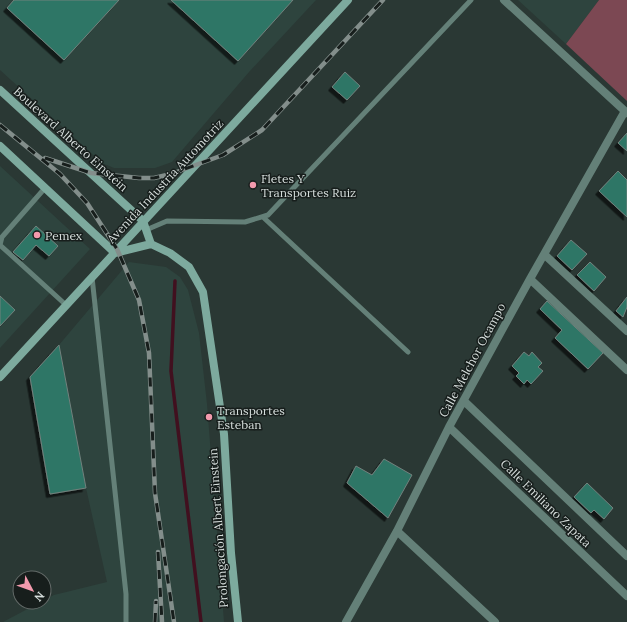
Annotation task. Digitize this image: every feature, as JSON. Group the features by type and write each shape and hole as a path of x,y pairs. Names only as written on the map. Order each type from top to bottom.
{"main road":[{"name":"Avenida Industria Automotriz","path":"0,377 348,0"},
{"name":"Boulevard Alberto Einstein","path":"0,90 143,221"},
{"path":"0,146 115,253 151,244 143,221"},
{"name":"Prolongación Albert Einstein","path":"151,244 170,253 189,267 203,292 224,434 231,553 238,622"}],"street":[{"path":"504,0 626,112"},
{"name":"Calle Melchor Ocampo","path":"346,622 397,531 449,427 530,279 626,112"},
{"path":"545,254 627,331"},
{"path":"530,279 627,370"},
{"path":"464,401 627,556"},
{"name":"Calle Emiliano Zapata","path":"449,427 627,596"},
{"path":"397,531 495,622"}],"lane":[{"path":"146,230 167,221 245,222 264,218 470,0"},
{"path":"45,188 2,237 0,245 66,305"},
{"path":"264,218 408,352"},
{"path":"92,277 126,594 126,622"}],"shaded area":[{"path":"0,0 316,0 249,72 172,162 155,168 114,168 102,163 0,70"},
{"path":"518,0 599,0 566,44"},
{"path":"599,0 627,0 627,101 566,44"},
{"path":"0,166 90,249 0,348"},
{"path":"129,262 166,267 180,277 188,290 199,333 207,404 224,622 3,622 26,610 52,610 52,596 54,595 107,582 86,488 59,345"}],"building":[{"path":"14,0 119,0 64,60 7,8"},
{"path":"171,0 293,0 238,61"},
{"path":"345,72 360,86 347,100 332,87"},
{"path":"627,133 627,151 618,143"},
{"path":"618,171 627,180 627,217 599,191"},
{"name":"Pemex","path":"36,226 58,246 49,256 36,245 23,260 13,252"},
{"path":"571,240 587,254 572,270 557,256"},
{"path":"590,262 606,277 594,291 577,275"},
{"path":"0,296 15,310 0,326"},
{"path":"627,297 627,307 623,317 616,311"},
{"path":"547,301 603,353 588,369 555,338 562,330 540,309"},
{"path":"59,345 86,488 50,494 30,377"},
{"path":"524,352 529,356 532,352 542,363 538,367 543,371 531,384 527,380 524,384 516,376 519,373 512,366"},
{"path":"384,459 412,475 388,518 347,483 356,466 372,475"},
{"path":"587,483 613,508 604,519 594,510 591,513 574,497"}],"waterway":[{"path":"175,281 171,371 201,622"}],"railway":[{"path":"45,158 91,173 154,178 171,174 223,155 262,130 383,0"},
{"path":"0,125 60,174 87,203 117,249 139,300 149,353 155,493 174,622"},
{"path":"158,552 162,622"},
{"path":"155,622 156,601"}],"place":[{"name":"Fletes Y Transportes Ruiz","path":"253,185"},
{"name":"Pemex","path":"37,235"},
{"name":"Transportes Esteban","path":"209,417"}]}
